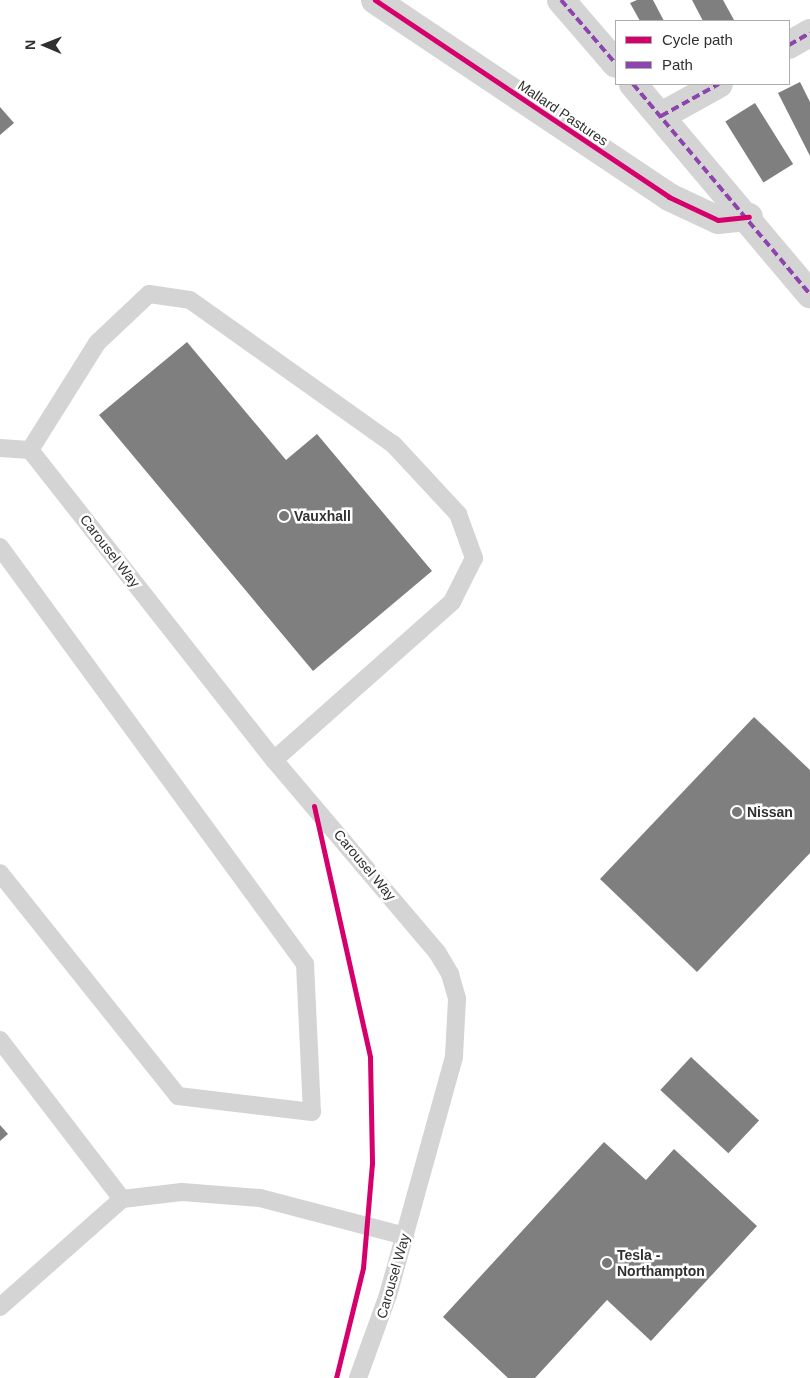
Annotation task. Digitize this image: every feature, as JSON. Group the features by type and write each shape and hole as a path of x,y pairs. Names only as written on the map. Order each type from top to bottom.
{"street":[{"name":"Mallard Pastures","path":"375,0 669,197 718,220 750,217"},
{"path":"561,0 615,63"},
{"path":"790,44 810,33"},
{"path":"634,85 750,217 810,294"},
{"path":"661,116 717,85"}],"lane":[{"path":"0,448 30,450 97,343 149,294 190,300 393,444 458,514 474,558 452,602 274,760"},
{"name":"Carousel Way","path":"30,450 274,760 437,952 457,999 454,1057 405,1236 369,1356 358,1378"},
{"path":"0,547 305,964 312,1112 178,1096 0,873"},
{"path":"0,1040 122,1199"},
{"path":"0,1307 122,1199 182,1192 260,1198 405,1236"},
{"name":"Carousel Way","path":"369,1356 374,1378"}],"building":[{"path":"637,0 653,0 663,20 639,20 630,3"},
{"path":"692,0 723,0 734,20 702,20"},
{"path":"800,82 810,102 810,156 778,93"},
{"path":"755,103 793,164 763,183 725,122"},
{"path":"0,107 14,123 0,135"},
{"name":"Vauxhall","path":"187,342 286,460 317,434 432,571 313,671 99,415"},
{"name":"Nissan","path":"754,717 810,770 810,853 697,972 600,879"},
{"path":"691,1057 759,1120 728,1153 660,1090"},
{"path":"0,1125 8,1134 0,1141"},
{"name":"Tesla - Northampton","path":"604,1142 646,1180 674,1149 757,1226 651,1341 607,1300 535,1378 508,1378 443,1317"}],"marked path":[{"path":"561,0 615,63"},
{"path":"790,44 810,33"},
{"path":"634,85 810,294"},
{"path":"661,116 717,85"}],"cycle path":[{"path":"375,0 669,197 718,220 749,217"},
{"path":"314,806 370,1057 372,1163 363,1268 336,1378"}],"place":[{"name":"Vauxhall","path":"284,516"},
{"name":"Nissan","path":"737,812"},
{"name":"Tesla - Northampton","path":"607,1263"}]}
